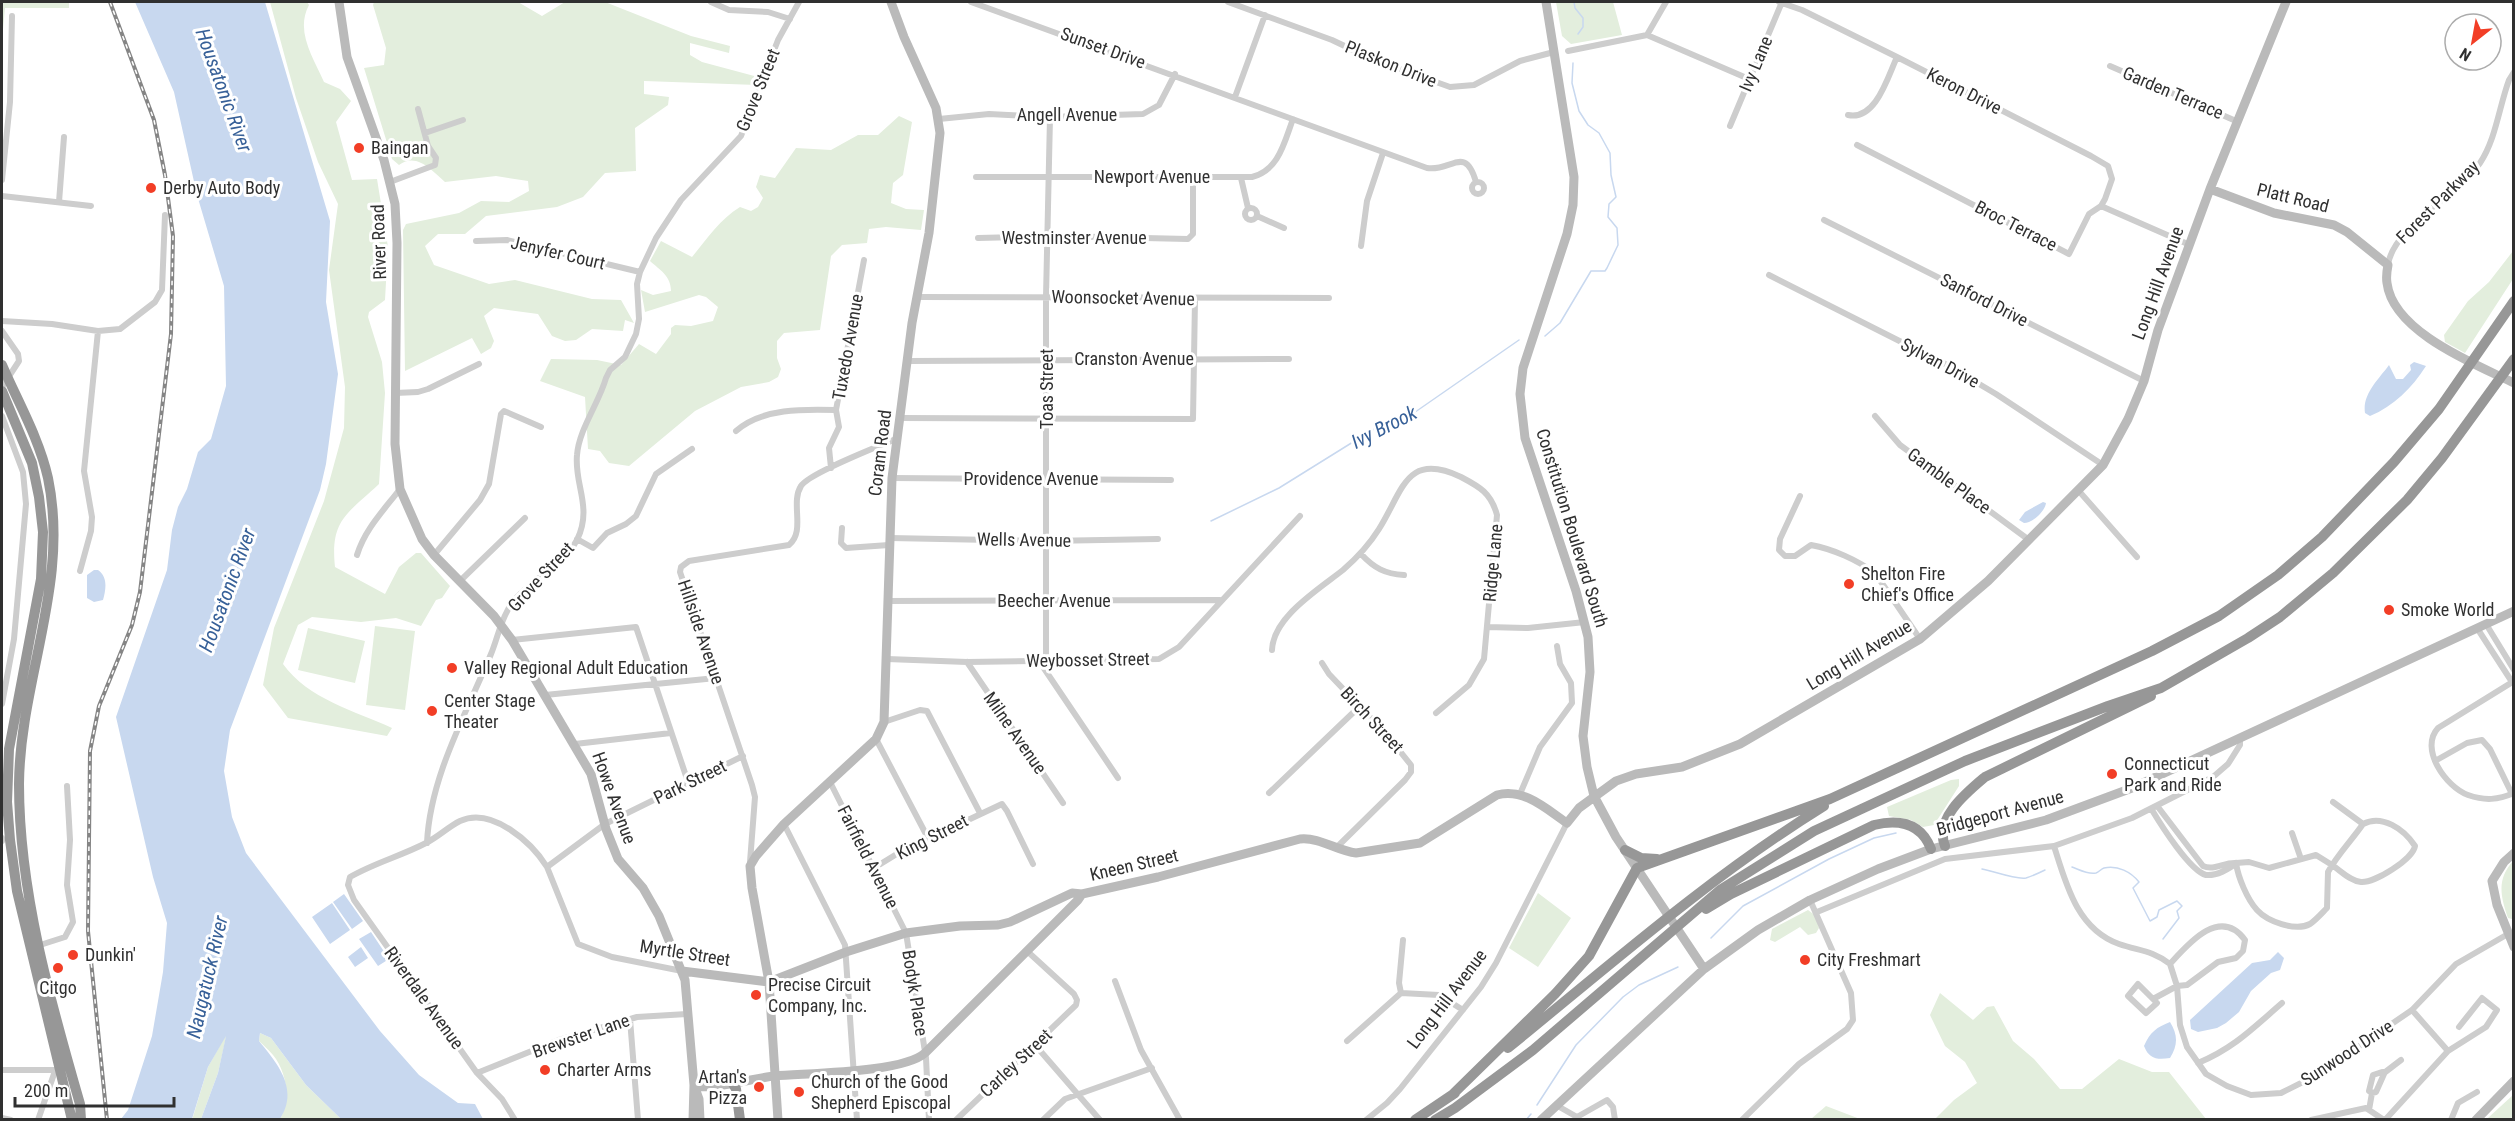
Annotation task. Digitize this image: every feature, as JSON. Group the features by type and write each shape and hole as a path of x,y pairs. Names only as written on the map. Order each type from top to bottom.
{"highway":[{"path":"1451,1096 1555,994 1582,964 1601,937 1637,868 1807,808 2152,651 2219,616 2256,591 2322,537 2394,462 2439,409 2514,300"},
{"path":"1945,846 1942,832 1951,812 1962,798 1985,777 2147,699 2161,688 2280,617 2357,551 2407,500 2442,458 2514,359"},
{"path":"2,365 4,386 25,443 39,497 43,560 41,613 9,749 7,840 28,894 35,947 72,1119"},
{"path":"1435,1119 1455,1108 1533,1050 1720,890 1814,831 1965,761 2108,705 2161,688"},
{"path":"1415,1119 1451,1096 1686,902 1784,831 1875,777"},
{"path":"1671,933 1731,894 1874,825 1896,821 1907,824 1924,836 1931,849"},
{"path":"1625,850 1641,858 1661,859"},
{"path":"62,1070 81,1119"},
{"path":"732,1119 729,1085 732,1082 736,1089 740,1119"}],"street":[{"name":"River Road","path":"339,2 347,57 390,182 397,220 395,444 400,489"},
{"path":"711,2 729,10 768,12 790,19"},
{"name":"Grove Street","path":"427,843 432,809 447,757 506,613 521,593 562,559 577,539 584,504 577,454 606,378 610,370 625,357 636,334 639,320 637,296 640,272 668,217 741,136 778,40 799,2"},
{"name":"Coram Road","path":"750,866 783,824 876,739 884,722 892,478 937,170 939,119 891,2"},
{"name":"Sunset Drive","path":"971,2 1175,74 1383,153 1434,169 1456,161 1465,162 1471,167 1476,182"},
{"name":"Plaskon Drive","path":"1228,2 1332,40 1372,59 1449,87 1474,85 1520,61 1554,52"},
{"name":"Constitution Boulevard South","path":"1546,2 1572,161 1573,206 1567,234 1523,368 1520,393 1525,438 1585,622 1590,666 1584,752 1594,796 1625,850 1702,964"},
{"path":"1647,35 1666,2"},
{"name":"Keron Drive","path":"1781,2 1898,57 2102,162 2108,166 2112,179 2101,206"},
{"name":"Ivy Lane","path":"1730,126 1781,2"},
{"name":"Long Hill Avenue","path":"1366,1119 1387,1103 1400,1089 1481,987 1510,939 1567,823 1579,808 1616,781 1636,774 1682,766 1740,744 1920,639 1957,609 2103,465 2128,419 2144,381 2158,330 2210,189 2286,2"},
{"path":"1234,97 1265,15"},
{"path":"2,180 10,102 12,16"},
{"path":"1568,51 1647,35 1749,79"},
{"path":"1848,115 1858,115 1871,107 1898,57"},
{"name":"Garden Terrace","path":"2110,66 2236,121"},
{"name":"Forest Parkway","path":"2388,265 2391,252 2406,232 2468,177 2482,159 2509,80 2514,72"},
{"name":"Angell Avenue","path":"939,119 989,114 1050,117 1143,114 1159,105 1175,74"},
{"path":"390,182 435,165 436,158 428,146 418,109"},
{"name":"Toas Street","path":"1046,661 1048,420 1046,297 1050,117"},
{"name":"Newport Avenue","path":"976,177 1193,176 1241,178 1262,174 1270,168 1278,158 1293,119"},
{"path":"425,133 463,120"},
{"path":"59,202 64,137"},
{"name":"Broc Terrace","path":"1857,145 2069,254 2089,214 2101,206"},
{"path":"1361,246 1366,201 1383,153"},
{"name":"Westminster Avenue","path":"978,238 1188,238 1193,234 1193,176"},
{"path":"1241,178 1248,208 1255,209 1257,216 1284,228"},
{"name":"Platt Road","path":"2210,189 2274,213 2334,225 2347,232 2388,265"},
{"path":"2,196 91,206"},
{"path":"2101,206 2190,245"},
{"path":"2,321 52,324 98,331 120,329 160,295 164,283 165,215"},
{"name":"Sanford Drive","path":"1824,220 2144,381"},
{"name":"Jenyfer Court","path":"476,241 507,240 640,272"},
{"name":"Tuxedo Avenue","path":"831,468 829,448 839,427 836,410 864,260"},
{"path":"2388,265 2387,284 2395,304 2425,334 2447,349 2514,383"},
{"name":"Sylvan Drive","path":"1769,275 1947,365 1996,394 2103,465"},
{"name":"Woonsocket Avenue","path":"918,297 1329,298"},
{"path":"901,418 1193,419 1195,299"},
{"path":"2,331 18,354 19,361 4,386"},
{"path":"81,571 91,531 92,517 84,471 98,331"},
{"name":"Cranston Avenue","path":"908,361 1289,359"},
{"path":"395,393 428,389 480,364"},
{"path":"736,431 762,417 786,411 836,410"},
{"path":"434,555 480,500 489,484 501,414 504,411 541,427"},
{"path":"2,416 5,430 22,472 26,504 14,639 4,670 2,704"},
{"name":"Gamble Place","path":"1875,416 1899,445 2029,540"},
{"name":"Hillside Avenue","path":"750,866 755,797 680,572 681,567 689,561 789,545 795,536 798,493 801,485 831,468 898,438"},
{"path":"577,539 593,548 614,528 631,520 639,510 656,474 692,449"},
{"name":"Ridge Lane","path":"1272,650 1272,640 1294,609 1361,554 1381,526 1402,486 1417,472 1435,468 1445,470 1480,486 1494,502 1497,515 1484,659 1469,685 1436,713"},
{"name":"Providence Avenue","path":"892,478 1171,480"},
{"path":"357,555 370,527 400,489"},
{"name":"Howe Avenue","path":"400,489 422,540 512,640 591,774 618,859 650,899 682,971 694,1085 693,1119"},
{"path":"2078,490 2137,557"},
{"path":"1800,496 1780,539 1779,550 1785,556 1794,556 1811,545 1822,547 1865,566 1881,580 1920,639"},
{"name":"Weybosset Street","path":"886,659 967,662 1160,659 1179,647 1300,516"},
{"path":"460,581 525,518"},
{"name":"Wells Avenue","path":"842,528 841,543 846,548 889,541 1047,542 1158,539"},
{"path":"1361,554 1379,570 1404,575"},
{"name":"Beecher Avenue","path":"888,601 1220,600"},
{"name":"Bridgeport Avenue","path":"1541,1119 1702,964 1810,900 1878,868 1931,849 2046,819 2100,801 2240,739 2514,611"},
{"path":"1487,627 1528,628 1585,622"},
{"path":"2482,626 2514,670"},
{"path":"2435,761 2467,743 2482,740 2490,749 2513,793 2500,799 2490,800 2466,795 2451,784 2435,761 2431,743 2434,732 2438,728 2513,682 2482,626"},
{"path":"512,640 636,627 688,782"},
{"path":"1557,646 1560,664 1571,683 1572,703 1540,747 1520,794 1567,823"},
{"path":"1039,661 1118,778"},
{"name":"Milne Avenue","path":"967,662 1063,802"},
{"name":"Birch Street","path":"1322,663 1359,707 1406,756 1411,765 1411,772 1405,780 1336,848"},
{"path":"545,696 716,678"},
{"path":"1269,793 1359,707"},
{"path":"884,722 920,710 927,711 980,813"},
{"path":"575,744 671,733"},
{"path":"876,739 928,838"},
{"path":"1817,912 1945,860 2054,846 2155,808 2204,783 2223,770 2240,745 2240,739"},
{"name":"Park Street","path":"547,867 605,824 743,756"},
{"name":"Fairfield Avenue","path":"830,782 906,933"},
{"path":"35,947 64,937 73,922 68,885 70,840 67,786"},
{"name":"Kneen Street","path":"694,1085 724,1080 732,1082 774,1076 853,1070 915,1060 925,1053 1028,951 1082,894 1181,871 1300,839 1321,842 1356,853 1420,843 1497,795 1508,792 1520,794"},
{"path":"2333,802 2363,824"},
{"name":"King Street","path":"874,868 990,807 1002,804 1033,864"},
{"path":"2155,808 2196,865 2208,875 2231,868 2236,862"},
{"name":"Myrtle Street","path":"355,874 427,843 460,821 482,818 496,822 510,830 533,848 547,867 578,944 591,951 612,957 682,971 769,982 846,952 906,933 960,926 998,925 1010,922 1072,893 1082,894"},
{"path":"2236,862 2242,882 2255,908 2265,916 2292,926 2309,924 2327,908 2327,876 2332,865 2363,824 2376,820 2392,825 2412,841 2415,849 2398,865 2370,881 2354,881 2332,865 2321,856 2269,868 2249,862 2236,862"},
{"path":"783,824 845,945 857,1119"},
{"path":"2292,833 2301,859"},
{"path":"2054,846 2070,895 2088,924 2117,944 2151,952 2170,964 2212,927 2233,930 2245,940 2244,948 2239,956 2218,962 2187,985 2177,986 2153,999"},
{"path":"2514,853 2504,862 2492,881 2493,892 2514,947"},
{"path":"750,866 769,982 778,1119"},
{"name":"Riverdale Avenue","path":"355,874 348,881 354,900 477,1072 502,1099 515,1119"},
{"path":"1742,1119 1799,1064 1851,1026 1854,1013 1851,993 1810,900"},
{"name":"Bodyk Place","path":"906,933 925,1053 929,1119"},
{"name":"Sunwood Drive","path":"2170,964 2177,986 2180,1025 2187,1047 2206,1074 2227,1086 2251,1095 2281,1093 2317,1076 2412,1010 2456,964 2508,934"},
{"path":"1401,993 1399,983 1403,940"},
{"name":"Carley Street","path":"956,1119 1036,1046 1076,1005 1077,1000 1074,994 1028,951"},
{"path":"1115,981 1133,1032 1180,1119"},
{"path":"2138,984 2153,999 2157,1003 2146,1013 2128,996 2138,984"},
{"path":"1347,1041 1401,993 1439,995 1463,1010"},
{"path":"2311,1119 2366,1108 2385,1119 2448,1051 2486,1027 2497,1010 2482,998 2459,1027"},
{"path":"2198,1063 2222,1053 2282,1003"},
{"path":"2412,1010 2448,1051"},
{"name":"Brewster Lane","path":"477,1072 559,1040 636,1017 687,1014"},
{"path":"630,1020 638,1119"},
{"path":"1036,1046 1100,1119"},
{"path":"2369,1110 2372,1093 2378,1088 2384,1073 2401,1060"},
{"path":"1043,1119 1065,1098 1152,1068"},
{"path":"2,1070 62,1070 38,1119"},
{"path":"2372,1093 2368,1089 2372,1077 2377,1072 2384,1073"},
{"path":"2476,1119 2514,1081"},
{"name":"Howe Avenue","path":"694,1085 699,1099 700,1119"},
{"path":"2451,1119 2458,1103 2477,1092"},
{"path":"1556,1105 1577,1117 1607,1100 1614,1107 1615,1119"},
{"path":"2,1118 10,1119"}],"green space":[{"path":"2,2 69,2 69,8 5,8 2,40"},
{"path":"270,2 307,2 309,5 304,24 307,44 324,82 340,89 351,101 336,122 352,180 377,179 388,247 385,300 369,312 368,317 382,362 385,393 379,484 350,511 338,528 334,551 335,567 385,594 399,567 416,553 421,553 450,586 442,598 436,600 421,626 396,618 361,622 312,617 298,625 283,664 293,676 319,695 392,728 387,736 288,718 263,685 274,628 324,501 344,428 345,387 329,270 338,204 318,162 296,98"},
{"path":"374,2 518,2 542,16 565,2 605,2 691,36 730,46 729,53 690,43 690,55 702,62 758,77 757,85 644,81 644,94 669,97 668,105 635,128 636,171 605,173 583,197 557,207 486,216 465,234 438,234 425,246 434,265 489,284 515,280 592,299 621,300 634,323 625,320 623,331 592,329 576,340 565,341 552,336 538,314 494,308 484,316 494,341 491,348 481,354 472,338 405,371 403,230 406,224 459,213 481,201 509,202 529,191 528,181 496,176 445,182 424,164 412,161 399,165 392,159 364,68 384,65 386,48"},
{"path":"1556,2 1613,2 1622,35 1571,44 1562,36"},
{"path":"899,116 912,122 903,175 893,183 891,203 906,209 924,210 921,230 886,227 869,229 867,243 842,245 831,256 820,330 784,333 777,341 777,358 781,369 778,377 769,382 741,387 695,411 629,466 609,463 600,451 588,449 585,397 540,381 551,359 597,360 621,365 639,344 656,354 675,325 691,326 713,321 718,307 706,297 699,295 645,312 641,290 653,295 671,291 667,277 650,261 661,241 692,257 726,217 740,207 751,211 758,207 763,198 756,187 760,175 775,178 796,148 831,150 858,135 878,135"},
{"path":"2513,251 2513,279 2465,353 2445,342 2444,335 2468,301 2489,282"},
{"path":"375,626 415,631 405,710 366,705"},
{"path":"308,628 365,641 355,683 298,670"},
{"path":"1959,779 1959,786 1934,825 1923,827 1911,820 1889,816 1887,807 1951,780"},
{"path":"2513,861 2514,918 2512,919 2508,918 2503,902 2502,881"},
{"path":"1538,893 1571,918 1538,967 1509,948"},
{"path":"1808,910 1816,916 1819,928 1816,933 1808,935 1800,927 1775,942 1770,940 1772,929"},
{"path":"1940,993 1973,1020 1987,1007 1994,1006 2013,1041 2034,1059 2060,1089 2082,1089 2119,1059 2152,1072 2169,1072 2206,1119 1935,1119 1954,1100 1977,1083 1965,1062 1945,1046 1930,1015"},
{"path":"227,1033 218,1073 201,1119 192,1120 208,1067"},
{"path":"260,1033 271,1038 306,1085 341,1119 280,1119 286,1104 284,1078 278,1062 259,1041"},
{"path":"2513,1095 2513,1119 2487,1119 2489,1117"},
{"path":"1826,1106 1860,1119 1811,1119"}],"water":[{"path":"135,2 265,2 330,221 326,302 338,374 326,464 320,490 230,730 224,771 232,817 246,853 380,1031 419,1075 458,1103 475,1104 483,1119 341,1119 306,1085 271,1038 260,1033 259,1041 279,1068 287,1087 285,1108 280,1119 201,1119 218,1073 226,1036 208,1067 192,1119 121,1119 128,1110 152,1036 163,972 167,923 153,877 116,717 167,570 172,530 178,507 187,489 198,452 211,439 226,386 224,286 197,195 174,92"},
{"path":"2414,362 2426,366 2415,382 2395,402 2379,412 2370,416 2365,413 2369,393 2389,365 2396,379 2403,379 2411,370 2410,365"},
{"path":"2043,502 2046,503 2045,506 2035,519 2024,523 2019,520 2025,512"},
{"path":"98,570 103,576 105,592 103,600 94,602 87,598 87,575"},
{"path":"344,894 363,921 352,929 333,902"},
{"path":"332,903 350,930 330,944 312,917"},
{"path":"371,932 389,959 378,966 359,939"},
{"path":"361,947 368,958 355,967 348,957"},
{"path":"2278,952 2284,958 2280,970 2271,973 2251,991 2239,1012 2217,1028 2198,1032 2191,1029 2190,1020 2252,963 2270,960"},
{"path":"2170,1022 2176,1040 2173,1053 2170,1058 2154,1058 2148,1054 2144,1046 2154,1031"}],"waterway":[{"name":"Ivy Brook","path":"1574,2 1575,8 1583,18 1583,27 1578,34"},
{"name":"Ivy Brook","path":"1545,336 1560,323 1591,271 1605,271 1618,245 1617,228 1608,217 1609,204 1616,197 1611,175 1610,153 1599,133 1588,125 1579,111 1572,83 1573,63"},
{"name":"Ivy Brook","path":"1211,521 1279,488 1390,419 1408,417 1519,340"},
{"path":"1711,938 1743,906 1829,859 1874,838 1896,833"},
{"path":"2072,867 2090,873 2096,873 2109,867 2128,872 2139,882 2133,888 2150,921 2157,917 2159,910 2177,901 2182,906 2177,911 2179,918 2163,939"},
{"path":"1982,869 2022,878 2045,870"},
{"path":"1537,1105 1576,1045 1623,997 1639,985 1678,967"},
{"path":"1526,1120 1531,1114"}],"railway":[{"path":"107,1120 88,931 90,751 99,706 132,625 140,592 171,334 173,236 165,175 154,120 110,2"}],"place":[{"name":"Baingan","path":"359,148"},
{"name":"Derby Auto Body","path":"151,188"},
{"name":"Shelton Fire Chief's Office","path":"1849,584"},
{"name":"Smoke World","path":"2389,610"},
{"name":"Valley Regional Adult Education","path":"452,668"},
{"name":"Center Stage Theater","path":"432,711"},
{"name":"Connecticut Park and Ride","path":"2112,774"},
{"name":"Dunkin'","path":"73,955"},
{"name":"City Freshmart","path":"1805,960"},
{"name":"Citgo","path":"58,968"},
{"name":"Precise Circuit Company, Inc.","path":"756,995"},
{"name":"Charter Arms","path":"545,1070"},
{"name":"Artan's Pizza","path":"759,1087"},
{"name":"Church of the Good Shepherd Episcopal","path":"799,1092"}],"water label":[{"name":"Housatonic River","path":"224,90"},
{"name":"Housatonic River","path":"227,590"},
{"name":"Naugatuck River","path":"207,977"}]}
